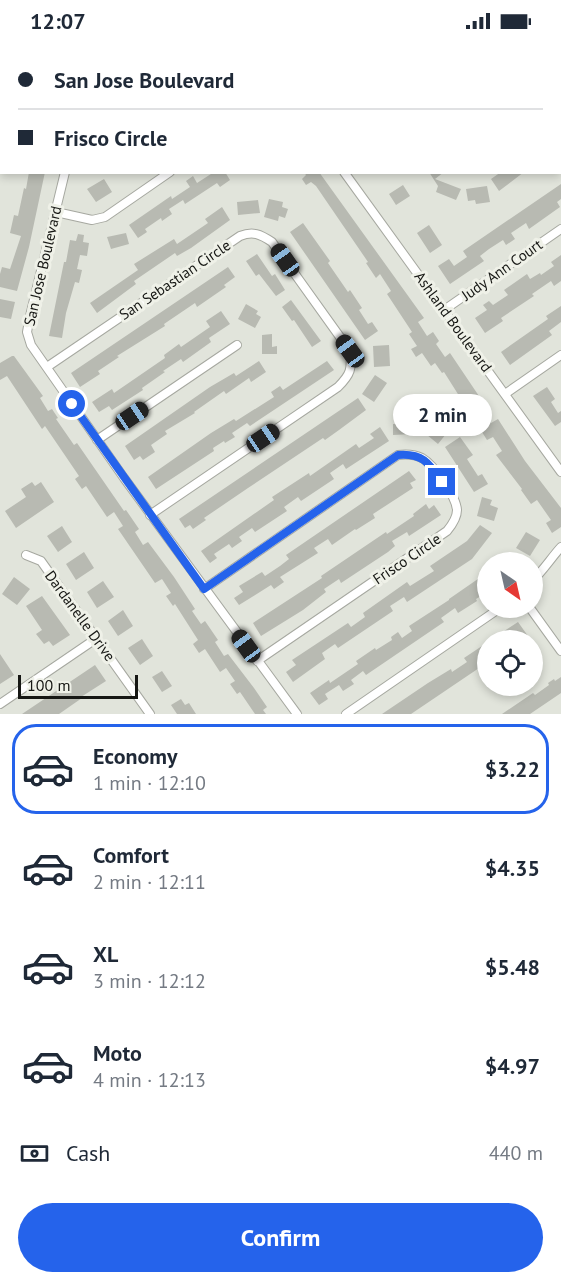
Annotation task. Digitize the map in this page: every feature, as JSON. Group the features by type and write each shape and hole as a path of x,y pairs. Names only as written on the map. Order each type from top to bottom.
{"street":[{"name":"San Jose Boulevard","path":"65,174 27,332 31,345 150,515 294,711"},
{"path":"56,212 92,220 105,217 167,174"},
{"name":"Ashland Boulevard","path":"345,174 561,471"},
{"name":"Judy Ann Court","path":"444,310 561,229"},
{"name":"San Sebastian Circle","path":"47,367 240,236 251,232 262,235 272,242 350,351 352,365 348,377 338,387 150,515"},
{"path":"97,440 237,345"},
{"path":"505,393 561,355"},
{"name":"Frisco Circle","path":"204,589 398,455 411,454 430,464 455,499 457,512 454,522 447,531 257,661"},
{"path":"543,570 561,547"},
{"name":"Dardanelle Drive","path":"26,555 40,561 150,714"},
{"path":"346,714 485,618"},
{"path":"537,618 561,651"},
{"path":"0,704 96,638"}],"building":[{"path":"29,174 45,174 17,291 0,287 0,274 2,267 10,269 21,236 10,233 14,215 18,216 24,188 26,189"},
{"path":"211,174 226,174 230,180 220,187 217,183 185,204 183,200 169,209 172,214 162,221 161,218 145,229 147,232 138,238 129,225 171,196 172,199 190,187 186,181 193,176 197,183"},
{"path":"320,174 424,318 418,322 427,336 433,332 439,341 436,344 445,357 450,353 487,408 483,411 491,423 498,419 525,461 561,508 561,527 552,533 546,523 551,520 537,500 531,504 496,455 502,451 493,437 487,440 444,372 442,373 435,363 431,366 422,353 416,357 411,349 417,346 409,334 412,332 387,294 391,291 380,274 376,278 366,263 368,262 316,186 311,182 306,185 302,179 306,175"},
{"path":"430,174 441,174 435,179 461,189 456,200 436,192 438,186"},
{"path":"498,174 521,174 499,191 491,179"},
{"path":"104,179 112,192 96,202 87,189"},
{"path":"561,184 561,199 557,202 560,207 529,229 526,223 511,233 515,239 506,245 503,240 489,249 480,256 484,261 450,284 438,266 449,259 454,266 467,257 463,251"},
{"path":"403,185 410,196 396,205 389,194"},
{"path":"487,186 490,202 476,204 475,200 468,201 466,189"},
{"path":"269,199 283,202 282,207 288,209 285,218 279,216 278,221 264,217"},
{"path":"258,200 260,213 238,215 237,202"},
{"path":"222,207 230,220 191,248 177,256 175,253 134,281 136,284 97,313 90,303 138,270 134,264 174,239 177,244 208,223 205,219"},
{"path":"303,223 330,261 328,263 348,292 350,290 362,308 359,310 368,324 372,322 378,331 365,340 290,232"},
{"path":"429,225 442,245 430,253 417,233"},
{"path":"126,233 129,244 111,249 107,237"},
{"path":"78,234 84,235 83,242 89,243 87,256 80,255 77,269 82,270 79,283 75,282 62,338 49,336 70,240 76,241"},
{"path":"257,254 272,276 275,274 285,290 276,296 259,274 256,276 246,261"},
{"path":"561,255 561,281 554,286 551,281 532,294 534,296 501,318 503,321 485,333 475,318 487,310 483,305 489,301 493,305 508,295 504,290 527,274 530,279 540,273 541,275 554,266 551,262"},
{"path":"228,267 235,277 224,285 226,287 197,307 195,303 164,324 165,326 117,356 119,357 98,371 100,374 80,387 71,373"},
{"path":"0,299 15,302 11,319 0,317"},
{"path":"291,300 321,341 312,347 282,307"},
{"path":"246,304 258,311 256,314 261,317 255,328 238,319"},
{"path":"561,306 561,322 549,331 552,335 510,365 501,352 548,319 546,316"},
{"path":"221,311 230,324 209,338 211,342 183,362 181,359 163,371 165,372 142,388 143,390 112,410 109,406 99,412 92,402 112,389 114,393 165,358 164,355 179,344 181,347 210,327 206,321"},
{"path":"272,334 272,347 277,346 277,354 262,354 262,335"},
{"path":"389,345 390,366 374,367 373,346"},
{"path":"12,356 43,396 40,398 48,411 52,409 58,418 56,419 74,445 77,443 124,511 126,510 139,529 135,532 143,545 148,542 195,609 192,611 201,624 205,621 218,640 215,642 224,656 228,654 254,688 267,707 263,710 266,714 255,714 240,692 237,694 230,684 235,681 226,668 220,672 205,649 199,653 193,644 198,640 175,604 173,606 166,596 171,593 162,579 155,583 118,529 123,526 114,512 107,517 86,486 82,489 75,479 79,476 45,426 42,429 7,376 0,380 0,363"},
{"path":"259,361 266,372 251,382 249,378 226,394 224,391 195,413 165,431 167,434 151,445 155,452 143,460 140,456 134,460 125,446 210,387 234,373 236,376"},
{"path":"327,361 334,370 250,426 247,423 232,433 235,437 213,448 214,451 156,489 148,477 211,433 234,419 236,421 274,397 271,392 280,386 283,390"},
{"path":"375,375 387,383 374,402 362,394"},
{"path":"547,387 555,399 551,402 558,413 561,411 561,422 555,426 533,396"},
{"path":"358,398 366,410 325,440 323,438 204,518 206,520 193,529 190,525 185,528 179,519"},
{"path":"433,415 450,429 438,444 421,430"},
{"path":"412,417 413,434 393,435 393,424 402,424 402,418"},
{"path":"380,427 389,441 346,469 343,464 330,473 334,479 301,501 298,497 284,507 287,511 255,532 252,528 239,537 242,541 232,548 229,544 214,554 217,558 210,563 201,551 274,500 272,497 309,473 310,476 356,444 359,448 374,438 370,434"},
{"path":"460,437 473,455 467,459 478,476 482,474 488,484 474,492 445,447"},
{"path":"409,471 416,480 410,483 413,488 373,514 375,518 332,545 328,539 314,548 318,553 280,577 284,582 274,589 271,585 239,605 234,598 243,592 239,586 262,572 265,576 280,566 289,559 286,555"},
{"path":"32,482 35,486 41,482 54,502 16,528 5,511 26,497 21,489"},
{"path":"482,497 492,500 490,505 498,508 494,521 477,516"},
{"path":"426,504 429,509 434,505 441,515 409,536 407,532 392,541 395,546 388,552 341,583 339,579 324,589 326,592 303,610 261,636 253,623 322,578 321,576 386,532 387,534 414,516 413,514"},
{"path":"480,525 492,533 472,559 407,602 404,597 390,606 393,611 338,648 335,644 322,653 325,659 293,682 286,672 296,665 292,660 348,623 351,627 365,617 363,613 407,582 410,586 434,571 430,566 467,541"},
{"path":"62,526 72,542 58,552 47,536"},
{"path":"526,532 540,540 532,552 523,552 516,548"},
{"path":"84,552 94,568 76,580 66,564"},
{"path":"14,577 30,589 17,605 2,594"},
{"path":"477,580 477,601 458,613 455,608 441,618 444,622 366,675 363,671 351,680 354,684 343,691 339,685 325,694 328,699 319,705 310,693 358,664 356,661 392,640 391,637 398,632 402,638 412,631 409,626"},
{"path":"103,581 114,597 97,608 87,592"},
{"path":"42,596 70,635 53,646 49,641 44,644 36,634 42,630 26,606"},
{"path":"123,610 133,626 118,636 108,621"},
{"path":"518,622 524,630 506,630"},
{"path":"142,639 153,656 140,665 128,648"},
{"path":"477,649 477,669 411,714 382,714 428,683 467,662 464,658"},
{"path":"0,654 14,675 0,684"},
{"path":"95,665 106,681 59,714 22,714"},
{"path":"162,671 172,686 162,692 152,677"},
{"path":"561,677 561,693 530,714 502,714 529,696 543,696 543,689 549,685 548,683 554,679 555,681"},
{"path":"181,699 185,705 189,703 196,714 177,714 171,705"}],"route":[{"path":"72,404 204,589 398,455 411,454 420,457 430,464 442,482"}]}
